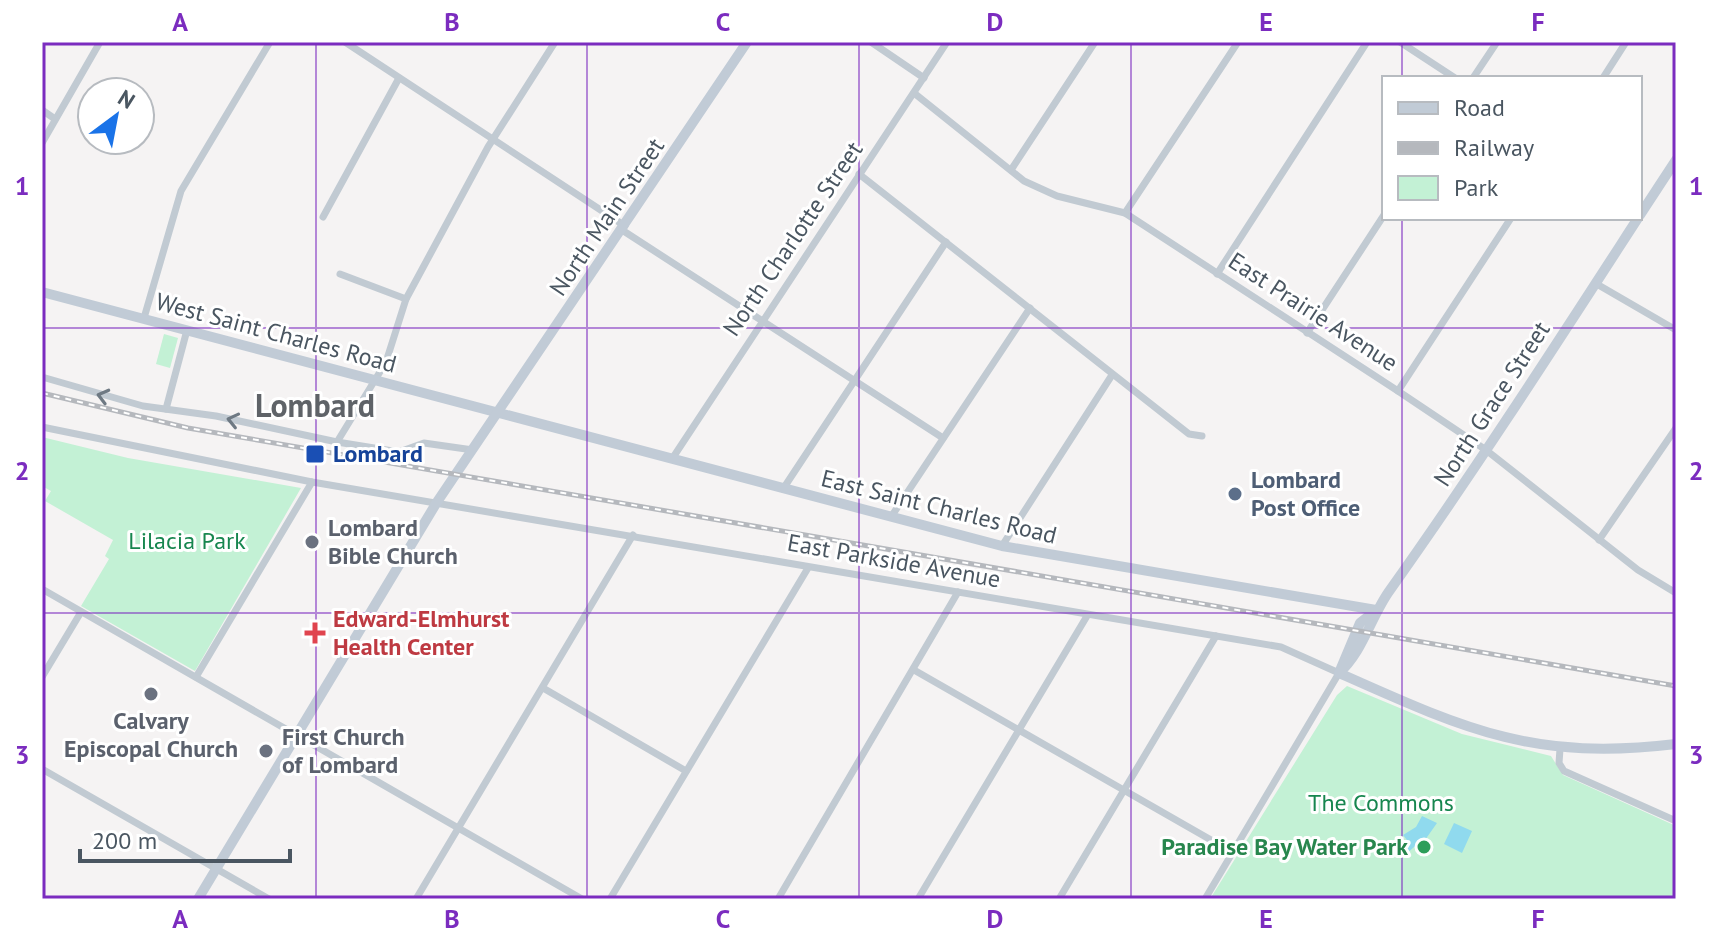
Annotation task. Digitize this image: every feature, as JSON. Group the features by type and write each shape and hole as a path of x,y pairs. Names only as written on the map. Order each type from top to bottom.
{"main road":[{"name":"North Main Street","path":"198,899 437,502 475,450 747,42"},
{"name":"North Grace Street","path":"1644,201 1676,160"},
{"name":"North Grace Street","path":"1339,673 1360,623 1376,610 1486,450 1636,220"},
{"name":"West Saint Charles Road","path":"42,292 499,413"},
{"name":"East Saint Charles Road","path":"499,413 1002,546 1376,610"},
{"path":"1339,673 1463,726 1504,739 1560,749 1605,750 1676,744"}],"street":[{"path":"42,143 100,42"},
{"path":"144,318 181,191 270,42"},
{"path":"345,42 943,438"},
{"path":"337,442 386,362 406,299 493,139 555,42"},
{"path":"871,42 924,78"},
{"name":"North Charlotte Street","path":"672,459 947,42"},
{"path":"1011,170 1095,42"},
{"path":"1125,213 1238,42"},
{"path":"1217,274 1367,42"},
{"path":"1400,42 1452,76"},
{"path":"1474,76 1497,42"},
{"path":"1604,76 1626,42"},
{"path":"323,217 399,78"},
{"name":"East Prairie Avenue","path":"914,93 1011,170 1046,192 1125,213 1398,391 1486,450 1599,540 1676,593"},
{"path":"42,110 55,119"},
{"path":"859,174 1189,434 1202,436"},
{"path":"1307,333 1382,218"},
{"path":"1398,391 1510,220"},
{"path":"783,489 946,242"},
{"path":"340,274 406,299"},
{"path":"1595,283 1676,330"},
{"path":"891,517 1030,308"},
{"path":"166,409 187,330"},
{"path":"1002,546 1112,375"},
{"path":"42,377 108,398 337,442 399,452 431,443 475,450"},
{"name":"East Parkside Avenue","path":"42,427 99,442 312,482 1281,647 1339,673"},
{"path":"1599,540 1676,428"},
{"path":"196,677 312,482"},
{"path":"416,899 633,535"},
{"path":"610,899 808,568"},
{"path":"42,589 582,899"},
{"path":"778,899 958,592"},
{"path":"42,677 81,612"},
{"path":"918,899 1087,616"},
{"path":"1059,899 1216,636"},
{"path":"914,670 1232,852"},
{"path":"1205,899 1339,673"},
{"path":"543,688 686,771"},
{"path":"1560,749 1559,763 1564,771 1676,821"},
{"path":"42,769 269,899"}],"green space":[{"path":"164,334 178,338 170,368 156,364"},
{"name":"Lilacia Park","path":"42,437 128,458 301,488 195,671 81,606 109,559 105,556 113,540 45,501 51,491 42,486"},
{"name":"The Commons","path":"1347,686 1462,734 1551,756 1563,775 1676,826 1676,899 1210,899 1337,695"}],"water":[{"path":"1422,816 1437,823 1425,840 1429,846 1414,847 1404,856 1399,851 1407,840 1403,835 1416,827"},
{"path":"1454,823 1472,831 1462,853 1444,844"}],"railway":[{"path":"42,393 188,428 1676,686"}],"place":[{"name":"Lombard","path":"315,454"},
{"name":"Lombard Post Office","path":"1235,494"},
{"name":"Lombard Bible Church","path":"312,542"},
{"name":"Edward-Elmhurst Health Center","path":"315,633"},
{"name":"Calvary Episcopal Church","path":"151,694"},
{"name":"First Church of Lombard","path":"266,751"},
{"name":"Paradise Bay Water Park","path":"1424,847"}],"district":[{"name":"Lombard","path":"315,406"}]}
